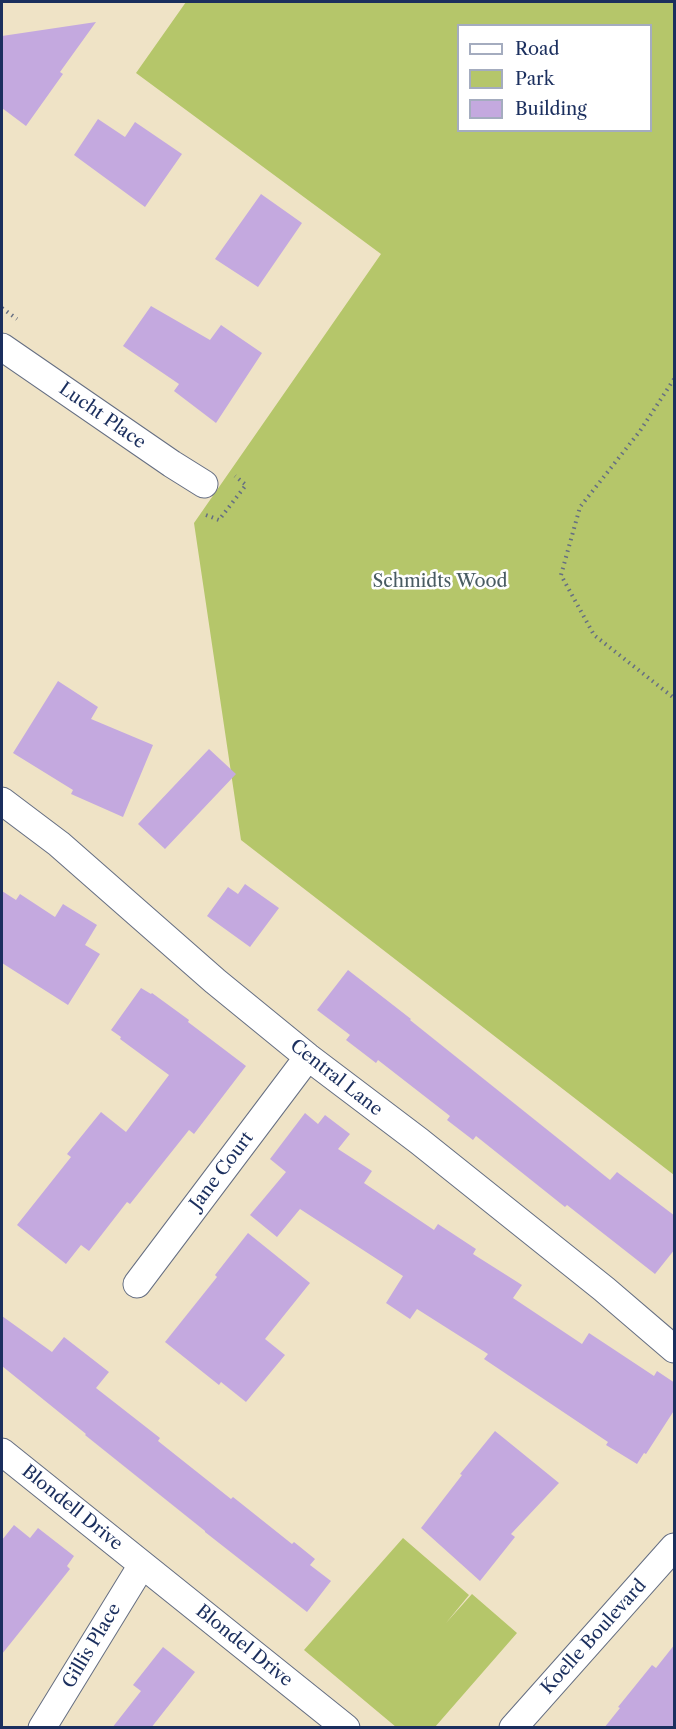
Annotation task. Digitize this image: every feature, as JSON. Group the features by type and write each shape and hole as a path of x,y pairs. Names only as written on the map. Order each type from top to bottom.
{"street":[{"name":"Lucht Place","path":"2,347 204,484"},
{"name":"Central Lane","path":"2,801 59,844 215,981 308,1057 438,1156 675,1349"},
{"name":"Jane Court","path":"137,1284 308,1057"},
{"name":"Blondell Drive","path":"2,1452 142,1565"},
{"name":"Koelle Boulevard","path":"513,1728 675,1547"},
{"name":"Gillis Place","path":"42,1728 142,1565"},
{"name":"Blondel Drive","path":"142,1565 346,1728"}],"path":[{"path":"675,379 640,431 580,507 561,575 594,635 675,698"}],"green space":[{"name":"Schmidts Wood","path":"186,2 674,2 674,1175 241,840 194,523 381,254 136,73"},
{"path":"403,1538 469,1595 446,1623 472,1594 517,1633 435,1727 396,1727 304,1650"}],"building":[{"path":"96,22 60,72 63,74 26,126 2,108 2,36"},
{"path":"98,119 125,137 135,122 182,154 145,207 74,155"},
{"path":"261,194 302,223 258,287 215,259"},
{"path":"151,306 210,340 221,325 262,353 216,423 174,391 179,384 123,346"},
{"path":"58,681 98,707 91,719 153,745 123,817 71,794 73,790 13,753"},
{"path":"209,749 236,774 165,849 138,824"},
{"path":"245,884 279,908 250,947 207,916 228,887 238,894"},
{"path":"2,891 16,900 20,894 55,917 63,904 97,925 85,945 100,954 68,1005 2,963"},
{"path":"348,970 610,1180 617,1172 675,1216 675,1249 655,1274 567,1205 565,1207 476,1136 473,1140 447,1120 450,1116 378,1060 376,1063 346,1040 350,1035 317,1010"},
{"path":"141,988 152,993 189,1020 188,1022 246,1066 194,1134 189,1130 130,1204 127,1202 89,1251 81,1245 66,1264 17,1225 71,1157 67,1154 101,1112 126,1132 169,1075 111,1030"},
{"path":"305,1113 318,1124 325,1115 350,1134 338,1149 372,1171 364,1183 434,1230 438,1224 476,1249 473,1254 522,1285 513,1298 582,1344 589,1333 654,1376 657,1371 675,1383 675,1409 637,1464 606,1445 608,1442 484,1359 488,1354 417,1309 410,1319 386,1303 403,1276 300,1209 277,1237 250,1215 286,1172 270,1159"},
{"path":"248,1233 310,1283 265,1339 285,1355 246,1402 221,1382 219,1385 165,1342 217,1277 215,1275"},
{"path":"2,1316 52,1352 64,1337 109,1372 96,1388 160,1438 158,1441 231,1499 233,1497 292,1544 294,1542 315,1559 310,1565 331,1581 307,1612 2,1366"},
{"path":"495,1431 559,1483 511,1534 515,1537 480,1581 421,1528"},
{"path":"14,1525 30,1538 38,1528 74,1556 67,1566 70,1569 2,1654 2,1540"},
{"path":"675,1644 675,1728 604,1728 652,1665 656,1668"},
{"path":"163,1647 195,1672 151,1728 112,1728 141,1691 133,1685"}]}
